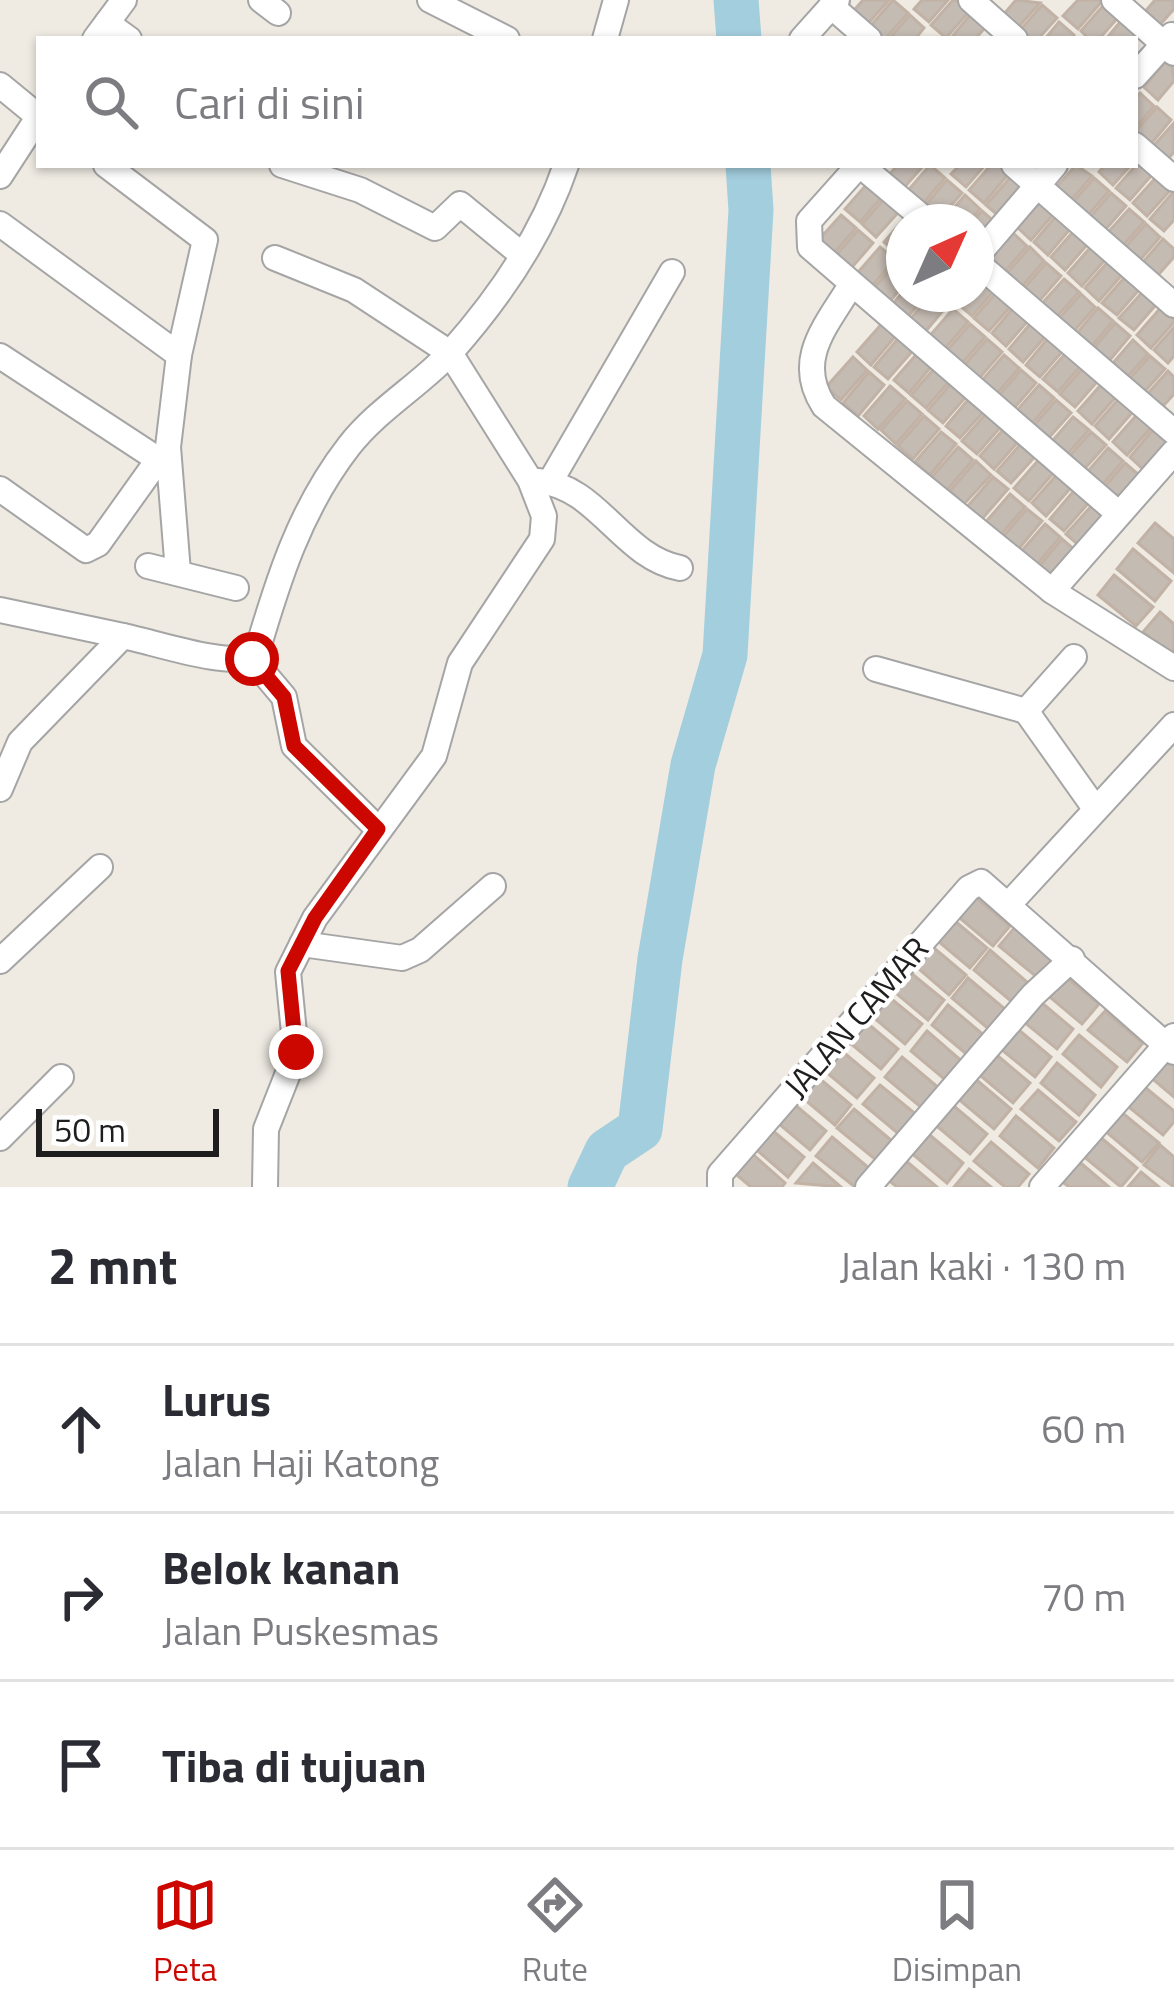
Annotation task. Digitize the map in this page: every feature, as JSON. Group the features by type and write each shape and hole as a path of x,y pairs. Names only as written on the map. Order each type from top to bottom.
{"street":[{"path":"101,31 124,0"},
{"path":"430,0 501,36"},
{"path":"606,36 616,0"},
{"path":"971,0 1012,36"},
{"path":"1114,0 1171,43 1138,73"},
{"path":"805,36 834,3 866,36"},
{"path":"0,85 36,114"},
{"path":"0,176 36,121"},
{"path":"1138,148 1174,179"},
{"path":"110,168 196,228 205,240 179,355 164,464 178,572"},
{"path":"291,168 360,190 435,228 460,204 521,254"},
{"path":"254,657 287,550 347,449 450,353 544,224 565,168"},
{"path":"856,168 809,221 810,248 1119,514"},
{"path":"863,168 906,204"},
{"path":"1017,168 1174,305"},
{"path":"994,238 1051,168"},
{"path":"0,224 179,355"},
{"path":"265,1187 266,1129 296,1052 288,971 378,829 434,756 460,663 542,539 544,516 540,481 450,353 355,290 275,258"},
{"path":"540,481 672,272"},
{"path":"994,276 1174,432"},
{"path":"850,286 811,351 811,380 824,406 1052,591 1174,668"},
{"path":"0,356 164,464"},
{"path":"1052,591 1174,452"},
{"path":"0,489 86,550 98,544 164,464"},
{"path":"540,481 581,497 639,550 660,564 680,568"},
{"path":"148,566 236,588"},
{"path":"0,610 225,658 254,657"},
{"path":"0,789 20,742 123,636"},
{"path":"1026,711 1074,656"},
{"path":"254,657 284,697 294,746 378,829"},
{"path":"876,669 1026,711 1094,808"},
{"path":"1042,1187 1171,1045 1010,903 1174,725"},
{"path":"0,961 100,867"},
{"name":"JALAN CAMAR","path":"720,1187 720,1174 969,888 987,883 1010,903"},
{"path":"302,944 402,958 420,950 494,886"},
{"path":"868,1187 1033,995 1072,959"},
{"path":"0,1138 62,1078"}],"building":[{"path":"863,0 889,0 864,28 850,15"},
{"path":"893,0 908,13 888,36 874,36 867,30"},
{"path":"922,0 948,0 929,22 914,9"},
{"path":"953,0 974,6 948,36 931,25"},
{"path":"1016,0 1040,3 1013,33 999,20"},
{"path":"1078,0 1103,0 1078,29 1063,16"},
{"path":"1108,0 1123,12 1102,36 1086,36 1081,31"},
{"path":"1155,0 1174,0 1174,9 1158,27 1143,14"},
{"path":"1042,5 1057,18 1041,36 1016,35"},
{"path":"976,8 991,21 978,36 953,36"},
{"path":"910,15 924,28 917,36 892,36"},
{"path":"1126,15 1141,28 1134,36 1108,36"},
{"path":"1059,22 1074,35 1073,36 1047,36"},
{"path":"1171,55 1174,81 1158,100 1144,87"},
{"path":"1138,95 1154,106 1138,125"},
{"path":"1157,107 1171,120 1145,151 1138,145 1138,129"},
{"path":"1174,123 1174,152 1162,166 1147,153"},
{"path":"1144,156 1158,168 1130,200 1116,188"},
{"path":"895,168 921,168 901,191 886,178"},
{"path":"927,168 933,168 945,178 922,204 904,195"},
{"path":"957,168 982,168 966,187 951,174"},
{"path":"988,168 1012,170 984,203 969,190"},
{"path":"1073,168 1092,176 1066,206 1051,193"},
{"path":"1102,168 1128,168 1113,185 1099,172"},
{"path":"1161,172 1174,186 1147,216 1133,203"},
{"path":"1014,173 1029,186 1001,218 994,204 987,204"},
{"path":"873,177 888,190 860,222 845,209"},
{"path":"1094,178 1109,191 1083,221 1068,208"},
{"path":"947,180 962,193 953,204 926,204"},
{"path":"1174,191 1174,220 1164,231 1150,219"},
{"path":"890,192 904,204 886,204 886,226 876,237 862,224"},
{"path":"1111,193 1126,206 1100,236 1085,223"},
{"path":"1044,195 1059,208 1031,240 1017,227"},
{"path":"1129,209 1144,222 1117,252 1102,239"},
{"path":"1061,210 1076,222 1048,255 1034,242"},
{"path":"841,215 856,228 830,258 814,245"},
{"path":"1146,224 1160,237 1134,267 1119,254"},
{"path":"1079,225 1093,238 1065,270 1051,257"},
{"path":"858,230 873,243 847,273 832,260"},
{"path":"1013,233 1027,246 1001,276 994,270 994,254"},
{"path":"1163,239 1174,249 1174,257 1152,282 1137,269"},
{"path":"1096,241 1110,254 1082,286 1068,273"},
{"path":"880,247 886,252 886,270 868,290 854,277"},
{"path":"1030,247 1044,261 1018,291 1003,278"},
{"path":"1113,256 1127,269 1099,301 1085,288"},
{"path":"1046,263 1061,276 1035,306 1020,293"},
{"path":"1130,271 1145,283 1117,315 1102,303"},
{"path":"886,274 886,306 870,292"},
{"path":"1064,279 1079,292 1052,322 1037,309"},
{"path":"1002,286 1017,299 989,331 974,318 979,312 994,312 994,295"},
{"path":"1148,286 1162,298 1134,330 1119,318"},
{"path":"1081,294 1095,307 1069,337 1054,324"},
{"path":"1019,301 1034,314 1006,346 992,333"},
{"path":"1165,303 1174,311 1174,322 1151,348 1137,335"},
{"path":"1098,308 1113,321 1087,352 1072,339"},
{"path":"891,312 912,312 903,322"},
{"path":"916,312 942,312 920,338 905,325"},
{"path":"950,312 968,322 942,352 927,339"},
{"path":"1036,317 1051,330 1023,362 1009,349"},
{"path":"885,320 899,332 871,365 857,352"},
{"path":"1115,323 1130,336 1104,367 1089,354"},
{"path":"970,324 985,337 959,367 944,354"},
{"path":"1174,327 1174,356 1168,363 1154,350"},
{"path":"1053,332 1068,345 1040,377 1026,365"},
{"path":"901,335 916,347 888,379 874,367"},
{"path":"987,339 1002,352 976,382 961,369"},
{"path":"1133,340 1148,354 1121,384 1106,371"},
{"path":"1071,347 1086,360 1058,392 1043,379"},
{"path":"922,348 936,361 909,393 894,380"},
{"path":"1004,355 1019,368 993,398 978,385"},
{"path":"1150,356 1165,369 1138,399 1123,386"},
{"path":"853,357 867,370 841,400 826,387"},
{"path":"1088,362 1103,375 1075,407 1060,394"},
{"path":"939,363 954,376 926,408 911,395"},
{"path":"1021,370 1036,383 1010,413 995,400"},
{"path":"1168,371 1174,377 1174,394 1156,414 1141,401"},
{"path":"869,372 884,385 858,416 843,403"},
{"path":"956,378 971,391 943,423 928,410"},
{"path":"1106,379 1120,392 1092,424 1078,411"},
{"path":"1039,385 1054,398 1028,428 1013,415"},
{"path":"890,386 905,399 878,429 864,416"},
{"path":"973,394 988,407 960,438 946,426"},
{"path":"1123,394 1137,407 1109,439 1095,426"},
{"path":"1056,400 1071,413 1044,443 1030,430"},
{"path":"907,401 922,414 896,444 881,430"},
{"path":"990,409 1005,422 977,454 962,441"},
{"path":"1141,410 1155,423 1127,455 1113,442"},
{"path":"924,416 939,429 913,459 898,446"},
{"path":"1073,417 1089,430 1062,460 1047,447"},
{"path":"1008,424 1023,436 994,469 980,456"},
{"path":"1157,425 1172,438 1144,470 1130,457"},
{"path":"941,432 956,444 930,475 915,462"},
{"path":"1091,432 1106,445 1079,475 1064,462"},
{"path":"1025,439 1039,452 1011,483 997,471"},
{"path":"958,447 973,460 947,490 932,477"},
{"path":"1108,448 1123,461 1097,491 1082,478"},
{"path":"1042,456 1057,469 1029,501 1014,488"},
{"path":"976,461 991,475 964,504 950,491"},
{"path":"1125,463 1140,476 1114,506 1099,493"},
{"path":"1060,471 1074,484 1046,516 1032,503"},
{"path":"993,477 1008,489 981,520 967,507"},
{"path":"1077,487 1092,499 1064,531 1050,519"},
{"path":"1010,494 1025,507 999,537 984,524"},
{"path":"1095,502 1109,514 1081,547 1066,534"},
{"path":"1027,509 1042,521 1016,552 1001,539"},
{"path":"1155,523 1174,539 1174,573 1138,543"},
{"path":"1045,524 1060,537 1034,568 1019,554"},
{"path":"1062,539 1077,552 1051,582 1036,570"},
{"path":"1133,549 1171,581 1155,601 1117,569"},
{"path":"1114,575 1153,607 1136,626 1098,595"},
{"path":"1160,612 1174,624 1174,658 1143,632"},
{"path":"972,894 1010,926 993,946 955,914"},
{"path":"949,916 987,948 970,968 932,936"},
{"path":"1016,926 1054,958 1038,978 999,946"},
{"path":"928,943 966,975 949,995 912,963"},
{"path":"990,950 1028,983 1012,1002 974,970"},
{"path":"906,969 944,1000 928,1020 890,988"},
{"path":"1061,973 1099,1004 1082,1024 1044,992"},
{"path":"968,978 1006,1010 990,1030 952,998"},
{"path":"883,992 922,1024 905,1044 867,1012"},
{"path":"1035,997 1073,1029 1057,1049 1018,1017"},
{"path":"948,1005 986,1037 970,1057 932,1025"},
{"path":"1105,1011 1143,1043 1127,1062 1088,1030"},
{"path":"860,1017 898,1049 881,1069 843,1037"},
{"path":"1013,1025 1051,1057 1035,1077 996,1045"},
{"path":"927,1031 965,1064 949,1083 911,1051"},
{"path":"1079,1035 1117,1067 1101,1087 1063,1054"},
{"path":"836,1046 874,1078 857,1098 819,1066"},
{"path":"992,1051 1030,1083 1013,1103 975,1071"},
{"path":"1164,1055 1174,1063 1174,1097 1148,1075"},
{"path":"902,1057 940,1089 923,1109 885,1077"},
{"path":"1057,1063 1095,1095 1079,1115 1041,1083"},
{"path":"813,1073 851,1105 835,1125 797,1093"},
{"path":"973,1077 1011,1109 994,1129 956,1097"},
{"path":"1141,1084 1174,1111 1174,1122 1163,1135 1124,1103"},
{"path":"880,1085 918,1116 901,1136 863,1104"},
{"path":"1038,1090 1076,1122 1059,1141 1021,1109"},
{"path":"788,1099 826,1131 810,1150 772,1118"},
{"path":"949,1102 987,1134 970,1154 932,1122"},
{"path":"854,1109 892,1141 876,1160 837,1128"},
{"path":"1120,1111 1159,1143 1142,1162 1104,1130"},
{"path":"1016,1116 1054,1148 1038,1168 1000,1136"},
{"path":"766,1125 804,1157 788,1177 750,1144"},
{"path":"925,1131 963,1163 947,1183 909,1151"},
{"path":"1099,1136 1137,1168 1121,1187 1082,1155"},
{"path":"832,1137 870,1169 855,1187 816,1156"},
{"path":"991,1142 1029,1174 1018,1187 1005,1187 974,1161"},
{"path":"1160,1145 1174,1157 1174,1187 1144,1165"},
{"path":"748,1150 785,1183 782,1187 751,1187 731,1170"},
{"path":"899,1155 937,1187 897,1187 882,1175"},
{"path":"1076,1159 1109,1187 1069,1187 1059,1179"},
{"path":"813,1163 841,1187 796,1183"},
{"path":"969,1169 991,1187 954,1187"},
{"path":"1141,1172 1159,1187 1128,1187"}],"waterway":[{"path":"736,0 739,36"},
{"path":"590,1187 607,1151 640,1129 660,959 693,765 725,655 751,210 748,168"}],"route":[{"path":"252,659 284,697 294,746 378,829 315,918 288,971 296,1052"}]}
